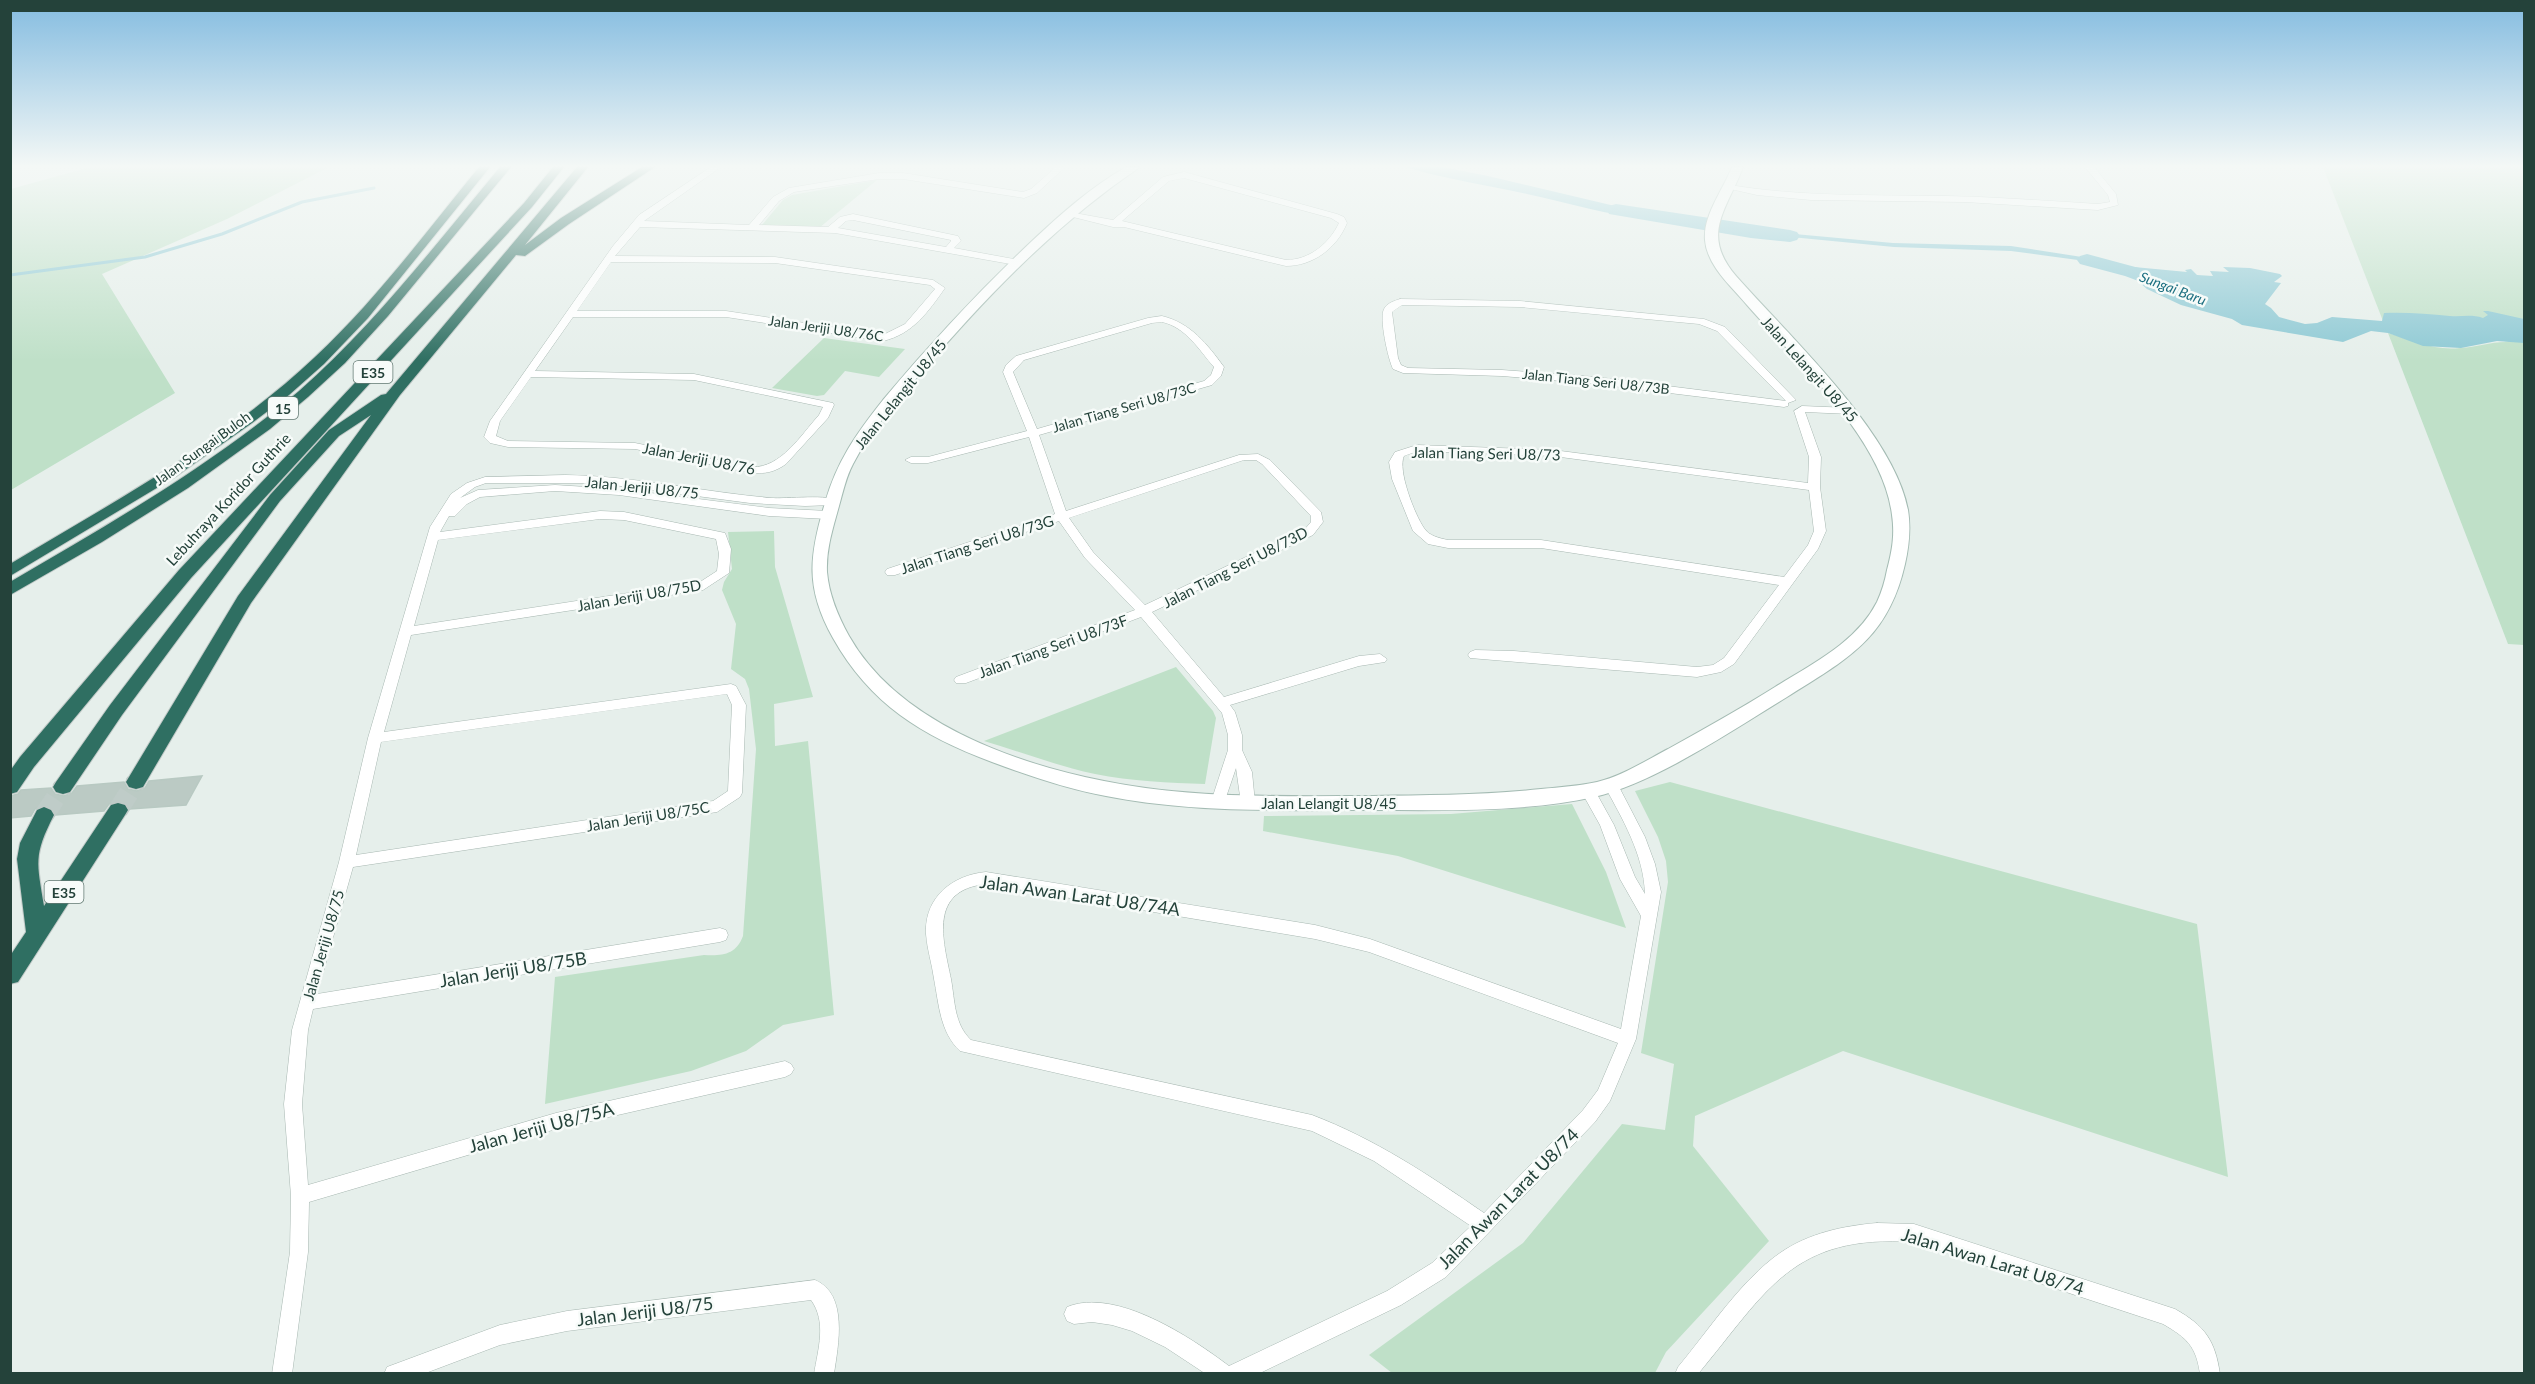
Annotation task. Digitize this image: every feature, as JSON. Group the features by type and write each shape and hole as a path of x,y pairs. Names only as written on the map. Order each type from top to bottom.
{"highway":[{"name":"Jalan Sungai Buloh","path":"10,571 126,501 234,429 276,397 320,360 367,311 432,232"},
{"name":"Jalan Sungai Buloh","path":"10,590 181,485 219,459 296,398 339,361 385,312 452,232"},
{"name":"Lebuhraya Koridor Guthrie","path":"10,787 27,762 185,574 503,232"},
{"name":"E35","path":"136,782 244,600 395,392 458,313 530,232"},
{"path":"498,270 551,232"},
{"path":"63,787 116,710 275,498 334,433 395,392"},
{"name":"E35","path":"10,975 118,810"},
{"path":"37,933 27,859 30,843 44,815"}],"street":[{"name":"Jalan Jeriji U8/76","path":"528,374 694,377 830,405 824,416 782,462 775,468 764,471 635,446 508,444 495,441 490,437 492,427 528,374 609,259 632,232"},
{"path":"808,232 1013,265"},
{"path":"839,232 948,250 1013,265"},
{"path":"926,232 953,237 956,241 948,250"},
{"name":"Jalan Lelangit U8/45","path":"1050,232 1013,265 938,346 856,445 842,471 819,542 821,589 830,615 856,664 885,696 905,711 960,742 1068,780 1139,795 1248,803 1459,801 1588,791 1611,785 1701,740 1811,674 1839,654 1878,616 1888,598 1902,541 1899,507 1879,457 1848,408 1755,307 1724,269 1711,245 1712,232"},
{"path":"1156,232 1268,260 1292,263 1306,261 1313,257 1339,232"},
{"name":"Jalan Jeriji U8/76C","path":"571,314 726,314 884,338 896,336 903,330 940,288 933,283 775,260 609,259"},
{"name":"Jalan Tiang Seri U8/73B","path":"1796,405 1721,328 1714,324 1544,306 1464,303 1400,302 1394,304 1387,312 1393,358 1397,367 1407,371 1529,373 1682,389 1796,405 1848,408"},
{"name":"Jalan Tiang Seri U8/73C","path":"1033,433 1203,384 1216,376 1219,367 1179,322 1160,318 1020,358 1012,364 1008,372 1033,433 1062,516 1089,555 1144,612 1222,702 1233,727 1235,750 1245,772 1248,803"},
{"path":"1475,655 1514,656 1686,672 1707,671 1722,665 1734,656 1819,536 1814,487 1815,457 1796,405"},
{"path":"911,460 928,460 1033,433"},
{"name":"Jalan Tiang Seri U8/73","path":"1788,582 1541,544 1448,544 1431,541 1419,531 1398,479 1395,462 1399,454 1417,448 1553,453 1814,487"},
{"name":"Jalan Tiang Seri U8/73D","path":"1062,516 1248,456 1266,462 1317,515 1315,526 1305,534 1144,612"},
{"name":"Jalan Jeriji U8/75","path":"282,1374 299,1252 300,1196 293,1104 300,1030 347,862 375,738 435,532 463,501 478,494 555,488 619,492 769,512 830,508"},
{"name":"Jalan Jeriji U8/75D","path":"404,632 703,586 723,573 725,555 725,542 721,536 624,516 600,515 435,532"},
{"name":"Jalan Tiang Seri U8/73G","path":"891,572 1062,516"},
{"name":"Jalan Tiang Seri U8/73F","path":"961,680 1144,612"},
{"path":"1222,702 1359,661 1380,659"},
{"name":"Jalan Jeriji U8/75C","path":"347,862 717,806 735,793 739,705 731,690 721,688 375,738"},
{"name":"Jalan Tiang Seri U8/73C","path":"1218,802 1235,750"},
{"name":"Jalan Awan Larat U8/74","path":"1236,1374 1394,1298 1439,1270 1485,1225 1598,1104 1628,1039 1645,950 1653,892 1649,870 1630,819 1611,785"},
{"path":"1588,791 1607,825 1628,879 1649,915"},
{"name":"Jalan Awan Larat U8/74A","path":"1485,1225 1383,1154 1347,1136 1312,1123 966,1046 951,1027 934,932 936,914 941,904 960,883 968,879 986,878 1315,932 1370,946 1628,1039"},
{"name":"Jalan Jeriji U8/75B","path":"306,1003 720,935"},
{"name":"Jalan Jeriji U8/75A","path":"300,1196 556,1120 785,1069"},
{"name":"Jalan Awan Larat U8/74","path":"1685,1374 1773,1271 1806,1248 1853,1233 1887,1230 1914,1233 2168,1316 2192,1329 2205,1348 2210,1374"},
{"name":"Jalan Jeriji U8/75","path":"394,1374 500,1335 567,1321 815,1290 825,1302 830,1316 824,1374"},
{"path":"1074,1314 1097,1311 1168,1336 1223,1374"}],"green space":[{"path":"11,232 198,232 102,274 175,393 11,490"},
{"path":"2348,232 2524,232 2524,645 2508,644 2388,333 2423,344 2450,349 2510,342 2383,321"},
{"path":"824,338 905,349 879,377 845,371 824,395 817,396 772,388"},
{"path":"774,531 775,567 813,697 774,704 775,746 808,741 834,1015 783,1025 746,1051 691,1071 545,1104 555,977 728,953 736,947 743,936 756,749 749,689 745,679 731,669 736,624 722,590 732,569 728,532"},
{"path":"1176,667 1213,711 1216,718 1205,784 1150,781 1095,774 984,741"},
{"path":"1670,782 2197,924 2228,1177 1843,1051 1695,1116 1693,1146 1769,1241 1666,1352 1655,1373 1392,1373 1369,1355 1523,1243 1622,1124 1665,1130 1674,1064 1641,1053 1668,882 1666,861 1658,837 1635,791"},
{"path":"1572,804 1606,872 1626,928 1398,856 1263,831 1264,816 1451,814"}],"water":[{"path":"1768,232 1893,243 2011,246 2082,257 2125,268 2123,271 2078,260 2011,251 1894,247 1751,233"},
{"path":"2134,267 2187,272 2185,270 2191,269 2197,275 2213,276 2210,271 2229,272 2223,267 2250,268 2280,274 2282,276 2274,282 2281,283 2265,304 2279,317 2305,324 2317,323 2332,317 2382,321 2384,313 2483,318 2488,315 2483,311 2488,311 2524,319 2524,343 2497,341 2461,348 2423,346 2388,333 2371,331 2343,342 2242,325 2232,319 2181,305 2147,289 2132,276"}],"building":[{"path":"202,776 186,805 130,809 126,803 117,801 109,804 104,811 56,815 52,808 43,805 35,809 31,816 10,818 10,796 18,794 21,790 51,788 55,794 64,796 72,793 77,786 124,782 128,789 137,791 145,788 149,781"}],"waterway":[{"name":"Sungai Baru","path":"10,275 145,257 228,232"},
{"name":"Sungai Baru","path":"1748,232 1790,236"},
{"name":"Sungai Baru","path":"2087,260 2132,272 2168,286"}],"tunnel":[{"path":"118,810 136,782"},
{"path":"44,815 63,787"}]}
